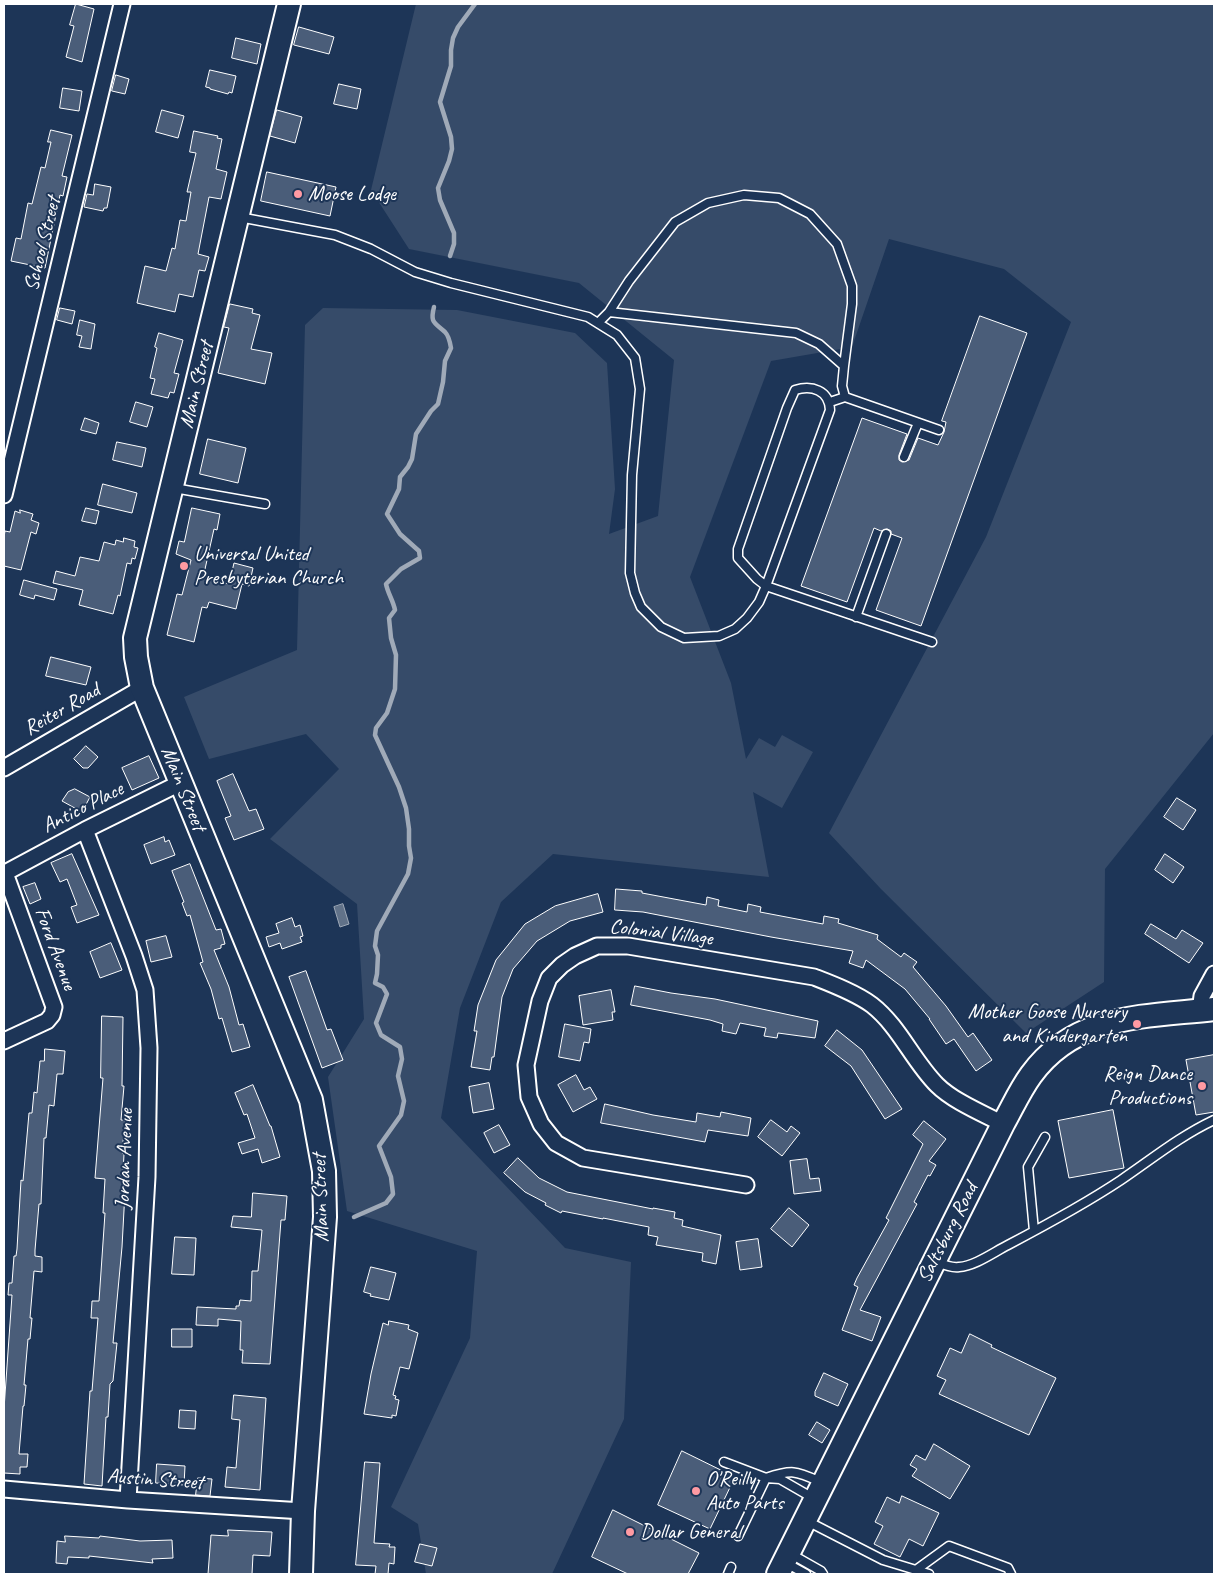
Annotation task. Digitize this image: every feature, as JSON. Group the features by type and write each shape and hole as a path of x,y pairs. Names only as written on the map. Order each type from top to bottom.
{"street":[{"name":"School Street","path":"4,495 122,4"},
{"name":"Main Street","path":"289,4 135,638 136,657 142,688 311,1100 324,1171 325,1217 303,1512 302,1574"},
{"name":"Reiter Road","path":"4,768 142,688"},
{"name":"Antico Place","path":"5,873 180,782"},
{"name":"Jordan Avenue","path":"85,830 145,990 148,1028 147,1177 128,1500"},
{"name":"Ford Avenue","path":"4,1041 47,1021 52,1015 54,1007 5,873"},
{"name":"Colonial Village","path":"746,1184 583,1158 556,1143 541,1124 529,1097 526,1065 540,1001 549,978 562,965 575,956 597,946 628,946 814,978 834,984 872,1005 890,1024 933,1080 946,1092 1002,1124"},
{"path":"1207,1010 1202,996 1214,974"},
{"name":"Saltsburg Road","path":"784,1563 1002,1124 1031,1075 1045,1059 1071,1037 1098,1025 1129,1019 1207,1010"},
{"name":"Austin Street","path":"4,1489 303,1512"}],"lane":[{"path":"598,323 609,312 629,282 675,222 708,203 744,195 779,198 810,214 837,244 852,286 852,304 842,386 845,397"},
{"path":"238,217 335,235 371,249 414,272 588,318 617,335 635,358 640,389 632,475 630,573 641,607 661,627 684,638 718,636 735,628 747,618 758,602 766,586 830,410 830,402 825,395 813,388 795,390 738,549 738,558 766,586 932,642"},
{"path":"609,312 796,332 819,344 844,366"},
{"path":"830,402 845,397 939,430"},
{"path":"904,457 918,423"},
{"path":"172,487 265,504"},
{"path":"856,617 886,534"},
{"path":"934,1261 944,1265 960,1267 975,1262 1034,1231 1119,1181 1192,1130 1214,1120"},
{"path":"1034,1231 1028,1167 1045,1137"},
{"path":"724,1462 766,1478 780,1479 819,1491"},
{"path":"738,1536 766,1478 786,1471 793,1471 819,1491"},
{"path":"805,1520 883,1560 929,1574"},
{"path":"916,1570 950,1546 1008,1568 1011,1574"},
{"path":"784,1563 806,1574"},
{"path":"784,1563 821,1571 823,1574"}],"shaded area":[{"path":"416,4 1214,4 1214,733 1105,869 1104,982 1026,1033 881,889 829,833 986,537 1071,322 1004,269 889,239 852,347 771,361 690,577 731,683 746,759 759,738 775,747 782,735 813,752 782,808 753,792 769,877 553,854 501,902 460,1008 441,1118 565,1248 631,1262 624,1419 552,1574 426,1574 418,1524 391,1507 470,1338 477,1251 347,1211 328,1077 364,1019 357,904 270,839 339,769 306,734 209,759 184,697 297,650 305,325 323,308 457,310 575,333 607,363 615,489 609,534 658,516 674,360 579,283 409,249 371,190"},
{"path":"343,904 349,924 340,927 334,907"}],"building":[{"path":"76,4 94,9 82,62 66,57 74,26 70,25"},
{"path":"299,27 334,37 329,54 294,45"},
{"path":"236,38 261,44 257,64 232,58"},
{"path":"210,70 236,76 232,93 229,92 228,94 206,87"},
{"path":"116,75 129,79 125,94 112,91"},
{"path":"339,84 361,89 357,109 334,104"},
{"path":"63,88 82,91 79,111 60,108"},
{"path":"162,110 184,116 178,138 156,132"},
{"path":"277,110 302,117 295,143 270,136"},
{"path":"51,130 72,135 62,176 67,177 63,196 60,195 45,268 11,261 16,238 21,239 28,203 32,204 41,167 45,168 51,142 48,142"},
{"path":"194,131 218,136 217,138 222,139 216,169 227,172 221,199 209,197 198,254 209,257 205,271 199,270 193,297 179,294 175,312 137,303 145,266 166,271 172,248 175,249 180,220 186,221 191,192 187,192 196,153 190,152"},
{"name":"Moose Lodge","path":"267,172 336,187 330,216 261,201"},
{"path":"95,184 111,187 107,208 104,208 103,211 84,207 87,194 93,195"},
{"path":"230,304 253,309 252,313 260,315 251,349 272,353 265,384 218,373 229,328 224,327"},
{"path":"60,308 75,311 72,324 57,320"},
{"path":"980,316 1027,333 921,626 876,610 902,538 891,534 891,531 887,529 881,531 874,528 847,602 801,586 862,418 907,434 899,455 899,460 902,462 909,460 918,438 938,445 946,422 942,421"},
{"path":"80,320 95,324 91,349 79,347 82,336 77,335"},
{"path":"159,333 183,340 174,373 179,374 174,393 170,392 168,398 151,394 155,379 150,378"},
{"path":"136,402 153,407 147,427 130,422"},
{"path":"85,418 99,423 96,434 81,430"},
{"path":"208,439 246,448 238,483 200,474"},
{"path":"117,442 146,448 142,467 113,460"},
{"path":"103,484 137,493 132,513 98,505"},
{"path":"86,508 99,511 96,524 82,521"},
{"path":"192,508 220,514 217,530 214,529 203,578 229,584 234,563 253,568 249,586 242,584 236,609 209,602 207,608 202,607 194,642 167,635 177,594 182,595 191,560 176,554 179,541 184,542"},
{"path":"20,510 33,514 31,520 39,523 36,534 31,532 21,570 4,566 5,531 10,532 15,511 20,513"},
{"path":"124,538 135,541 134,547 138,548 135,559 132,558 131,564 127,563 120,596 118,595 113,614 79,605 83,590 53,583 56,571 75,576 80,557 99,561 104,542 115,545 116,540 123,542"},
{"path":"24,580 57,589 54,600 35,595 34,599 20,595"},
{"path":"51,657 91,667 86,685 46,676"},
{"path":"86,746 98,757 88,768 83,768 74,759"},
{"path":"149,756 159,778 132,790 122,768"},
{"path":"233,774 249,811 256,809 264,829 234,840 225,818 231,816 217,781"},
{"path":"75,789 90,797 82,812 62,801 68,792"},
{"path":"1177,798 1196,810 1183,830 1164,817"},
{"path":"164,837 165,842 169,840 175,855 151,864 144,845"},
{"path":"72,854 99,915 77,923 71,907 77,905 67,879 60,882 51,863"},
{"path":"1165,854 1184,867 1173,883 1155,870"},
{"path":"190,864 216,930 221,929 225,944 221,945 221,948 214,950 229,987 239,1025 243,1024 250,1047 232,1052 222,1018 219,1019 211,989 200,963 203,962 190,915 187,916 182,903 184,902 172,871"},
{"path":"35,883 41,899 30,904 23,887"},
{"path":"616,889 642,891 642,893 706,905 707,897 719,900 718,906 747,912 748,904 761,907 760,912 823,924 824,916 839,919 838,923 878,935 877,939 901,957 904,953 917,962 913,967 946,1006 968,1037 973,1033 992,1060 976,1071 954,1039 946,1044 930,1019 905,989 866,960 863,968 849,963 853,951 643,912 615,910"},
{"path":"598,894 603,912 570,921 537,941 513,969 502,997 494,1057 492,1057 490,1070 471,1067 477,1031 474,1031 478,1005 496,960 525,924 555,906"},
{"path":"292,918 295,927 300,925 303,936 300,937 302,942 282,949 280,943 269,947 266,937 279,933 276,924"},
{"path":"1151,924 1176,939 1182,930 1203,943 1189,963 1145,934"},
{"path":"166,936 172,957 151,962 146,941"},
{"path":"111,943 122,970 100,978 90,952"},
{"path":"306,971 327,1030 331,1029 343,1060 322,1068 289,977"},
{"path":"635,986 715,999 818,1021 815,1038 778,1033 777,1038 764,1036 766,1028 740,1023 736,1034 722,1031 723,1024 710,1020 631,1005"},
{"path":"611,990 615,1012 612,1012 613,1020 583,1025 579,996"},
{"path":"102,1016 123,1017 122,1086 124,1086 121,1120 125,1120 122,1153 124,1154 123,1173 126,1173 122,1247 113,1343 117,1343 113,1381 110,1384 108,1417 106,1417 102,1486 84,1484 90,1391 92,1391 98,1318 91,1318 92,1301 99,1301 105,1213 103,1213 105,1179 95,1178 103,1078 101,1078"},
{"path":"565,1024 591,1029 589,1043 584,1042 580,1061 559,1057"},
{"path":"837,1030 862,1050 902,1109 885,1119 851,1066 825,1046"},
{"path":"45,1049 65,1051 63,1074 57,1074 54,1106 49,1105 46,1138 44,1138 41,1204 39,1204 35,1250 35,1256 42,1257 42,1272 34,1271 30,1318 32,1318 30,1339 28,1339 24,1385 26,1385 19,1454 28,1454 27,1467 20,1467 20,1474 4,1473 4,1409 12,1295 8,1295 9,1283 12,1283 14,1256 16,1256 17,1249 21,1180 23,1181 29,1113 32,1113 34,1092 37,1093 40,1061 44,1061"},
{"name":"Reign Dance Productions","path":"1214,1055 1214,1112 1196,1115 1186,1060"},
{"path":"576,1075 584,1090 590,1087 597,1099 573,1112 558,1085"},
{"path":"489,1083 494,1109 473,1113 469,1087"},
{"path":"253,1085 271,1126 280,1157 262,1163 258,1149 242,1154 238,1143 255,1138 247,1114 244,1115 235,1093"},
{"path":"605,1104 696,1122 697,1113 720,1117 721,1112 751,1118 748,1136 708,1130 705,1142 601,1123"},
{"path":"1113,1110 1124,1168 1069,1178 1058,1121"},
{"path":"771,1120 787,1132 791,1126 800,1133 782,1156 758,1137"},
{"path":"924,1121 946,1139 929,1161 936,1165 930,1176 928,1175 914,1202 917,1204 860,1310 881,1317 872,1341 842,1330 858,1287 854,1285 857,1278 889,1220 886,1218 923,1144 913,1135"},
{"path":"499,1125 510,1145 494,1153 484,1133"},
{"path":"518,1158 539,1178 567,1192 675,1212 674,1218 683,1220 682,1226 721,1235 716,1264 702,1261 703,1253 656,1245 658,1237 648,1235 649,1227 562,1211 561,1213 545,1205 546,1203 525,1192 504,1173"},
{"path":"807,1159 810,1179 819,1178 821,1191 794,1194 790,1161"},
{"path":"253,1193 287,1196 285,1220 281,1220 270,1364 242,1363 243,1350 240,1350 241,1321 218,1319 218,1326 196,1325 197,1307 236,1309 236,1306 239,1306 240,1300 251,1301 252,1271 258,1271 262,1230 231,1227 233,1216 251,1217"},
{"path":"789,1208 809,1225 792,1247 771,1229"},
{"path":"175,1237 196,1238 194,1275 172,1274"},
{"path":"758,1239 762,1267 740,1270 736,1242"},
{"path":"371,1267 396,1273 389,1300 370,1296 371,1294 364,1292"},
{"path":"389,1321 409,1325 408,1329 418,1333 409,1369 400,1367 393,1395 396,1396 395,1399 399,1400 396,1416 392,1415 392,1418 364,1414 383,1323 388,1325"},
{"path":"172,1329 192,1329 192,1347 172,1347"},
{"path":"970,1334 992,1345 991,1347 1056,1378 1029,1435 939,1394 946,1380 937,1376 950,1348 961,1353"},
{"path":"824,1373 848,1384 838,1406 815,1396"},
{"path":"234,1395 266,1398 260,1490 225,1487 227,1467 236,1468 240,1420 232,1419"},
{"path":"180,1410 196,1411 195,1429 179,1428"},
{"path":"817,1422 830,1430 822,1443 809,1435"},
{"path":"934,1444 970,1466 950,1499 912,1476 917,1469 910,1465 916,1455 925,1460"},
{"name":"O'Reilly Auto Parts","path":"682,1451 735,1477 710,1529 658,1505"},
{"path":"365,1462 380,1463 374,1543 390,1544 389,1547 395,1547 394,1564 389,1563 388,1574 375,1574 376,1566 356,1565"},
{"path":"157,1464 185,1466 184,1485 156,1483"},
{"path":"198,1478 212,1479 210,1496 196,1495"},
{"path":"902,1496 939,1513 923,1546 909,1539 900,1557 874,1544 883,1526 875,1522 887,1497 899,1503"},
{"name":"Dollar General","path":"613,1510 699,1553 688,1574 628,1574 592,1557"},
{"path":"228,1530 272,1532 270,1556 253,1555 252,1574 208,1574 211,1535 228,1536"},
{"path":"65,1536 99,1538 100,1536 140,1541 172,1540 173,1558 152,1559 153,1563 89,1556 89,1558 68,1557 67,1564 56,1563 57,1541 65,1542"},
{"path":"420,1544 437,1548 432,1566 415,1562"}],"waterway":[{"path":"450,256 454,244 454,233 440,200 438,188 452,149 451,137 440,102 451,66 453,38 458,27 475,4"},
{"path":"354,1217 386,1203 393,1194 391,1177 379,1146 401,1115 404,1101 398,1076 402,1059 400,1047 381,1035 376,1023 387,994 383,987 375,983 378,955 375,946 377,931 408,874 411,858 409,829 406,808 399,787 375,735 376,728 387,713 395,689 396,655 391,638 389,618 395,610 386,584 401,569 420,558 419,551 400,534 387,514 399,489 400,477 412,459 416,434 431,411 438,404 445,361 451,348 447,335 433,319 434,307"}],"place":[{"name":"Moose Lodge","path":"298,194"},
{"name":"Universal United Presbyterian Church","path":"184,566"},
{"name":"Mother Goose Nursery and Kindergarten","path":"1137,1024"},
{"name":"Reign Dance Productions","path":"1202,1086"},
{"name":"O'Reilly Auto Parts","path":"696,1491"},
{"name":"Dollar General","path":"630,1532"}]}
